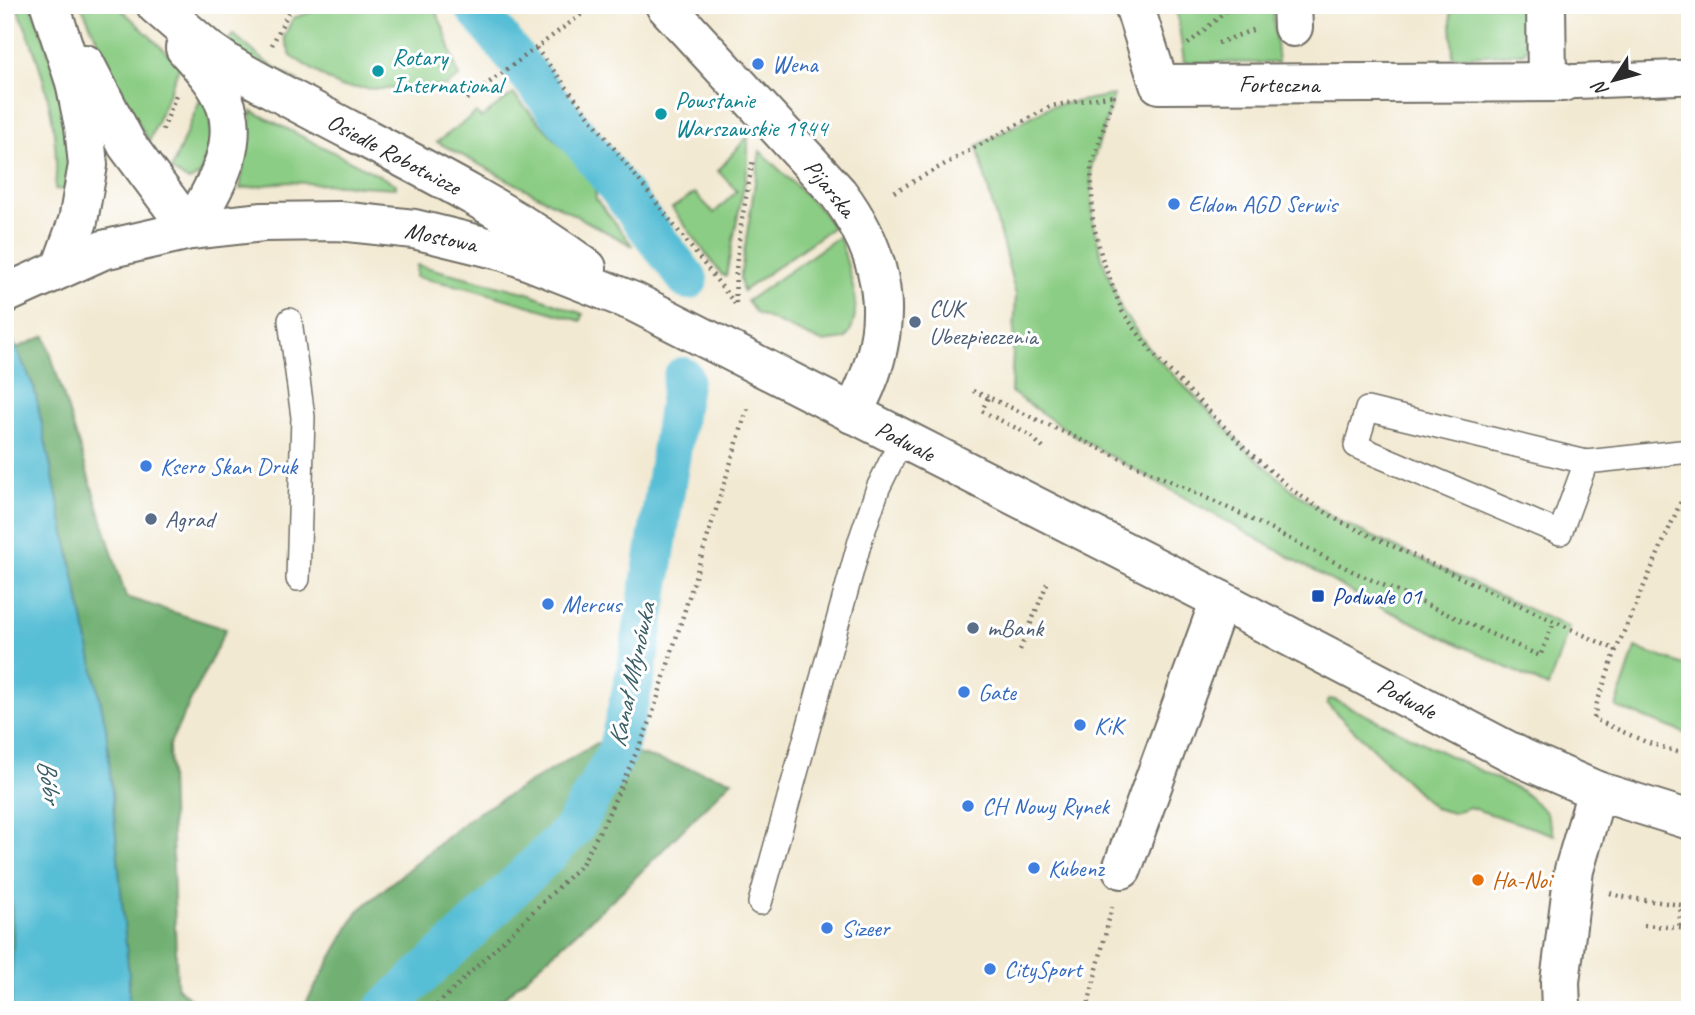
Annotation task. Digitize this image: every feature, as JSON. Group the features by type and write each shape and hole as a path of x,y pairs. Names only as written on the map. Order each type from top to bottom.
{"street":[{"path":"50,5 75,82 88,165 78,221 61,268"},
{"path":"56,5 127,145 190,230 221,172 228,146 229,121 225,102 211,79 148,5"},
{"name":"Osiedle Robotnicze","path":"156,5 207,49 233,67 498,208 544,237 634,302"},
{"name":"Pijarska","path":"665,5 838,193 866,236 881,285 882,336 866,388 852,414"},
{"path":"1134,5 1159,84"},
{"path":"1546,5 1555,81"},
{"name":"Forteczna","path":"1159,84 1555,81 1690,77"},
{"name":"Mostowa","path":"15,290 103,250 190,230 297,220 340,221 414,229 504,251 634,302 852,414"},
{"name":"Podwale","path":"852,414 1220,600 1524,759 1597,792 1690,820"},
{"path":"1122,869 1220,600"},
{"path":"1561,1010 1560,982 1574,870 1597,792"}],"lane":[{"path":"290,320 303,417 298,579"},
{"path":"1586,462 1560,533 1356,446 1367,409 1586,462 1690,451"},
{"path":"760,903 860,541 878,488 902,439"}],"path":[{"path":"273,44 292,5"},
{"path":"467,99 594,5"},
{"path":"1207,46 1293,16"},
{"path":"536,48 736,305"},
{"path":"894,192 1051,106 1159,84"},
{"path":"160,139 177,94"},
{"path":"1114,95 1091,168 1093,223 1102,258 1122,311 1154,355 1250,453 1295,492 1339,521 1616,650"},
{"path":"738,313 735,287 740,235 756,147"},
{"path":"973,391 1239,513 1352,571 1540,656 1554,622"},
{"path":"988,397 982,411 1030,435 1043,448"},
{"path":"432,1010 582,864 606,819 650,722 745,415"},
{"path":"1690,482 1616,650 1594,719 1646,742 1690,756"},
{"path":"1020,650 1048,581"},
{"path":"1087,1010 1122,869"},
{"path":"1610,893 1681,905 1679,929"},
{"path":"1644,925 1690,929"}],"green space":[{"path":"16,5 31,5 55,73 65,119 65,190 55,189 52,118 34,49"},
{"path":"81,5 117,5 180,65 149,142 130,109"},
{"path":"334,5 433,5 444,29 459,77 446,86 381,89 340,87 291,56 284,37 293,18"},
{"path":"1176,5 1272,5 1278,63 1184,62"},
{"path":"1450,5 1521,5 1527,16 1529,29 1524,53 1453,57"},
{"path":"233,34 266,62 299,82 223,48"},
{"path":"513,94 573,159 595,187 596,199 633,246 437,142 476,113 481,118"},
{"path":"202,95 211,127 210,144 200,175 189,181 171,170"},
{"path":"1114,95 1091,168 1093,223 1102,258 1122,311 1154,355 1250,453 1295,492 1339,521 1569,628 1548,687 1364,599 1077,437 1011,392 1016,295 977,146 1051,106"},
{"path":"252,111 396,184 396,188 286,182 240,189"},
{"path":"748,136 748,165 726,276 722,275 672,208 695,193 714,213 737,191 718,171"},
{"path":"760,151 820,209 833,227 743,291 740,279"},
{"path":"840,236 855,303 852,328 845,339 822,342 756,313 747,301"},
{"path":"417,265 528,293 583,314 581,321 472,289 416,277"},
{"path":"45,336 126,597 226,629 169,745 177,987 204,1010 5,1010 5,353"},
{"path":"1635,648 1690,667 1690,735 1616,707"},
{"path":"1329,699 1522,791 1545,811 1554,835 1469,807 1453,813 1434,808 1327,704"},
{"path":"597,743 732,780 623,890 490,1010 302,1010 358,911 471,817"}],"water":[{"name":"Bóbr","path":"5,324 34,387 106,727 129,977 129,1010 11,1010 13,936 5,793"}],"waterway":[{"name":"Kanał Młynówka","path":"473,5 688,280"},
{"name":"Kanał Młynówka","path":"383,1010 463,937 573,829 617,752 636,673 683,377"}],"place":[{"name":"Wena","path":"758,64"},
{"name":"Rotary International","path":"378,71"},
{"name":"Powstanie Warszawskie 1944","path":"661,114"},
{"name":"Eldom AGD Serwis","path":"1174,204"},
{"name":"CUK Ubezpieczenia","path":"915,322"},
{"name":"Ksero Skan Druk","path":"146,466"},
{"name":"Agrad","path":"151,519"},
{"name":"Podwale 01","path":"1318,596"},
{"name":"Mercus","path":"548,604"},
{"name":"mBank","path":"973,628"},
{"name":"Gate","path":"964,692"},
{"name":"KiK","path":"1080,725"},
{"name":"CH Nowy Rynek","path":"968,806"},
{"name":"Kubenz","path":"1034,868"},
{"name":"Ha-Noi","path":"1478,880"},
{"name":"Sizeer","path":"827,928"},
{"name":"CitySport","path":"990,969"}]}
